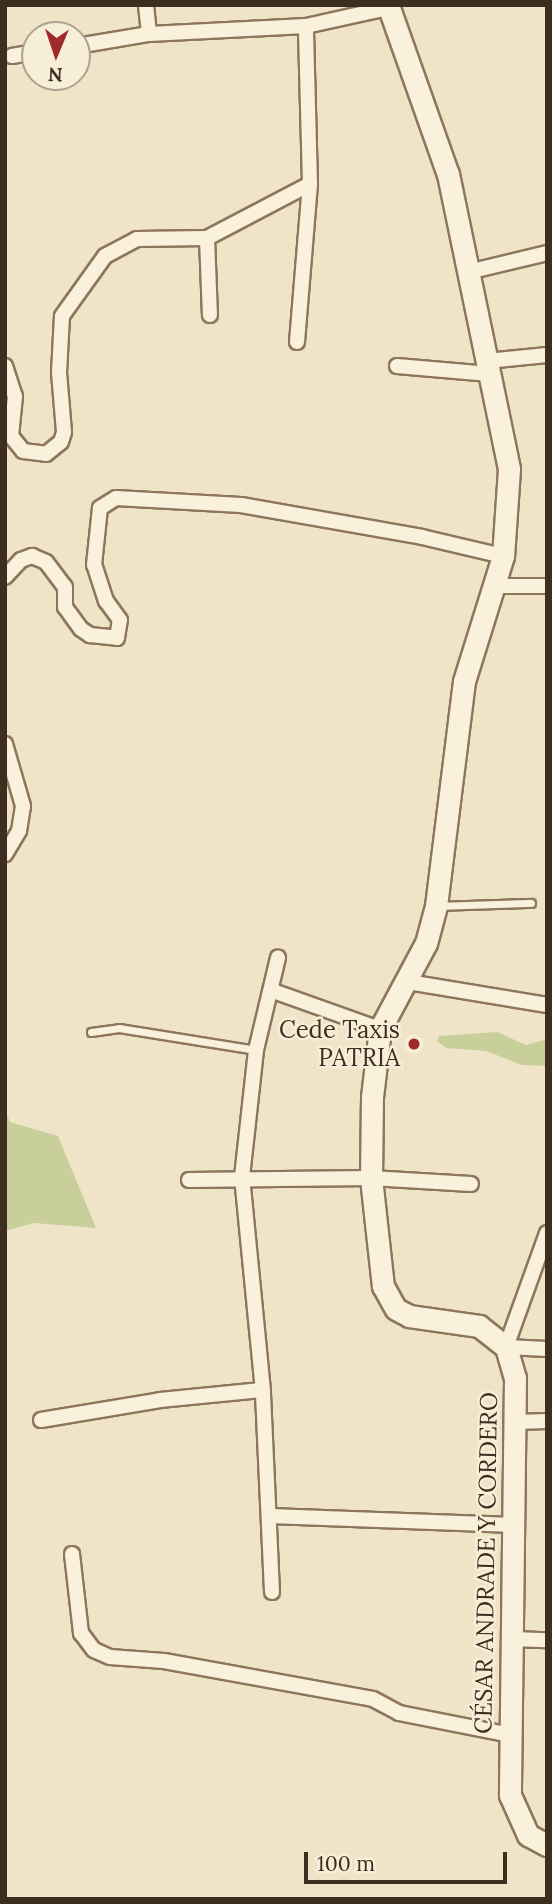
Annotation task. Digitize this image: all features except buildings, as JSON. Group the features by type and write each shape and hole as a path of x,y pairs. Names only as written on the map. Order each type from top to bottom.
{"street":[{"path":"146,5 149,34"},
{"path":"91,44 149,34 306,26 388,7 448,174 509,469 503,556 464,681 436,906 426,943 408,982 380,1029 372,1097 371,1178 383,1286 396,1309 409,1316 479,1326 506,1347 547,1349"},
{"path":"297,342 310,184 306,26"},
{"path":"12,56 21,54"},
{"path":"5,366 15,396 11,436 23,451 46,454 61,442 64,432 59,373 62,316 111,251 137,239 207,238 310,184"},
{"path":"207,238 211,314"},
{"path":"468,272 547,253"},
{"path":"397,366 488,367 547,355"},
{"path":"5,577 21,559 32,556 46,562 65,587 65,607 81,629 90,635 117,638 120,620 106,601 94,565 100,508 116,498 219,502 422,537 503,556"},
{"path":"494,586 547,586"},
{"path":"5,744 23,806 19,831 5,854"},
{"path":"272,1592 262,1390 242,1177 256,1051 273,991 278,958"},
{"path":"408,982 547,1005"},
{"path":"273,991 380,1029"},
{"path":"189,1180 242,1177 371,1178 471,1184"},
{"path":"506,1347 547,1233"},
{"name":"CÉSAR ANDRADE Y CORDERO","path":"506,1347 515,1378 516,1422 510,1795 528,1835 547,1845"},
{"path":"41,1420 159,1400 262,1390"},
{"path":"516,1422 547,1421"},
{"path":"270,1516 514,1525"},
{"path":"72,1554 81,1633 94,1650 110,1657 164,1661 373,1699 399,1713 510,1735"},
{"path":"512,1639 547,1640"}],"lane":[{"path":"436,906 531,903"},
{"path":"91,1032 119,1028 256,1051"}],"green space":[{"path":"497,1032 526,1045 547,1039 547,1066 522,1065 486,1051 446,1048 437,1041 439,1036"},
{"path":"5,1110 10,1122 58,1136 96,1228 34,1223 5,1231"}],"place":[{"name":"Cede Taxis PATRIA","path":"414,1044"}]}
